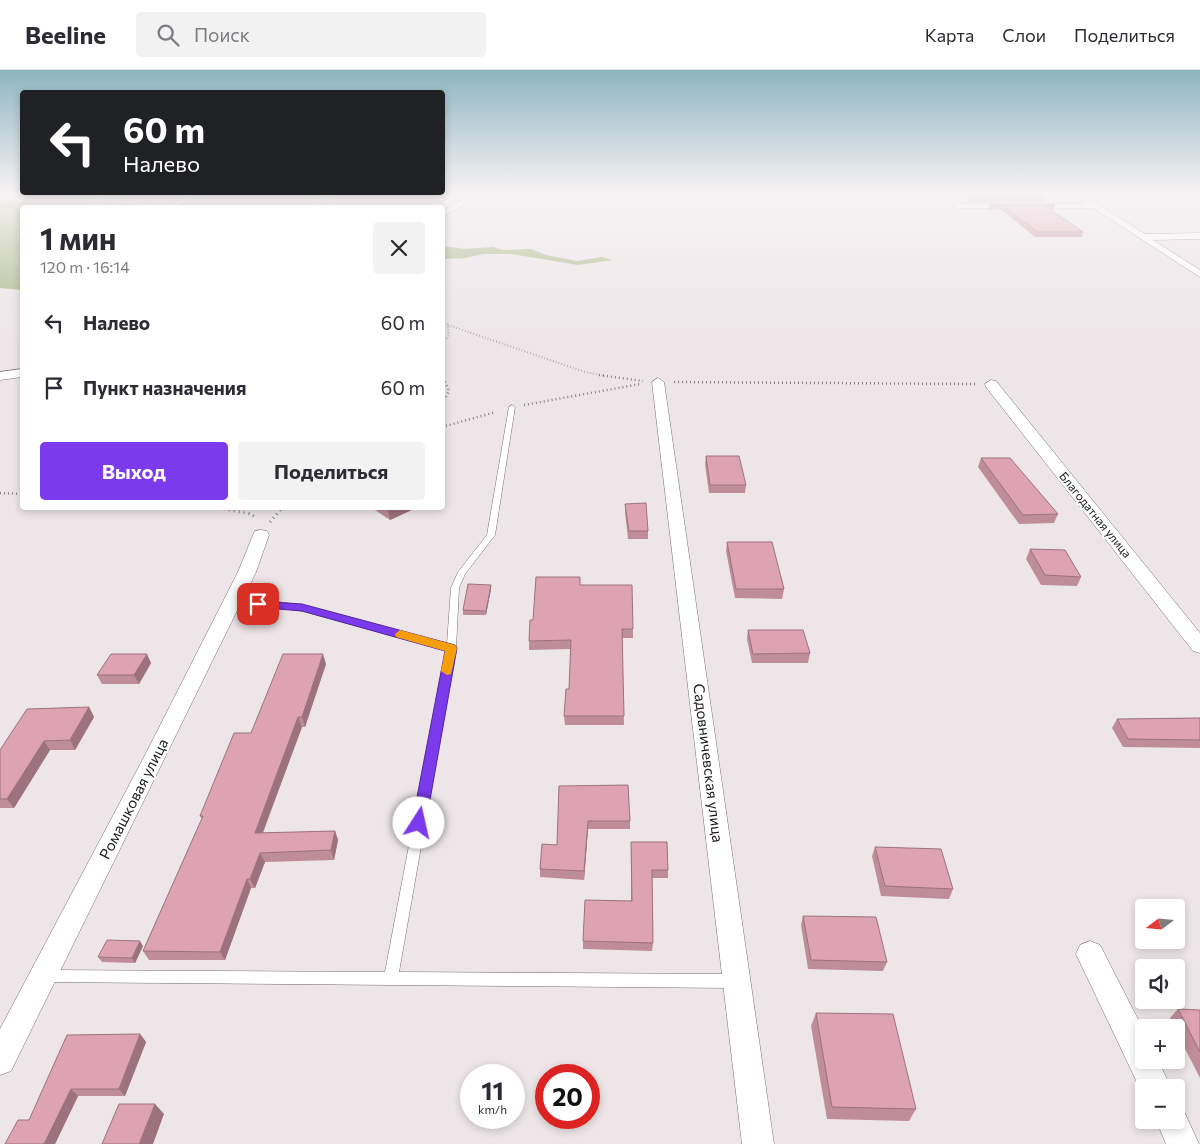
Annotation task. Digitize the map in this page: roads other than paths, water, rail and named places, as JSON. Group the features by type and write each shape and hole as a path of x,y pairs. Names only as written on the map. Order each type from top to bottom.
{"street":[{"path":"1150,242 1200,274"},
{"path":"0,376 20,374"},
{"name":"Садовничевская улица","path":"658,382 758,1144"},
{"name":"Благодатная улица","path":"991,384 1200,646"},
{"name":"Ромашковая улица","path":"0,1060 247,572 260,535"},
{"path":"1090,954 1152,1079"},
{"path":"1176,1129 1184,1144"}],"lane":[{"path":"391,978 451,648 455,588 460,574 492,535 512,407"},
{"path":"231,604 271,604 302,608 451,648"},
{"path":"43,976 736,981"}]}
